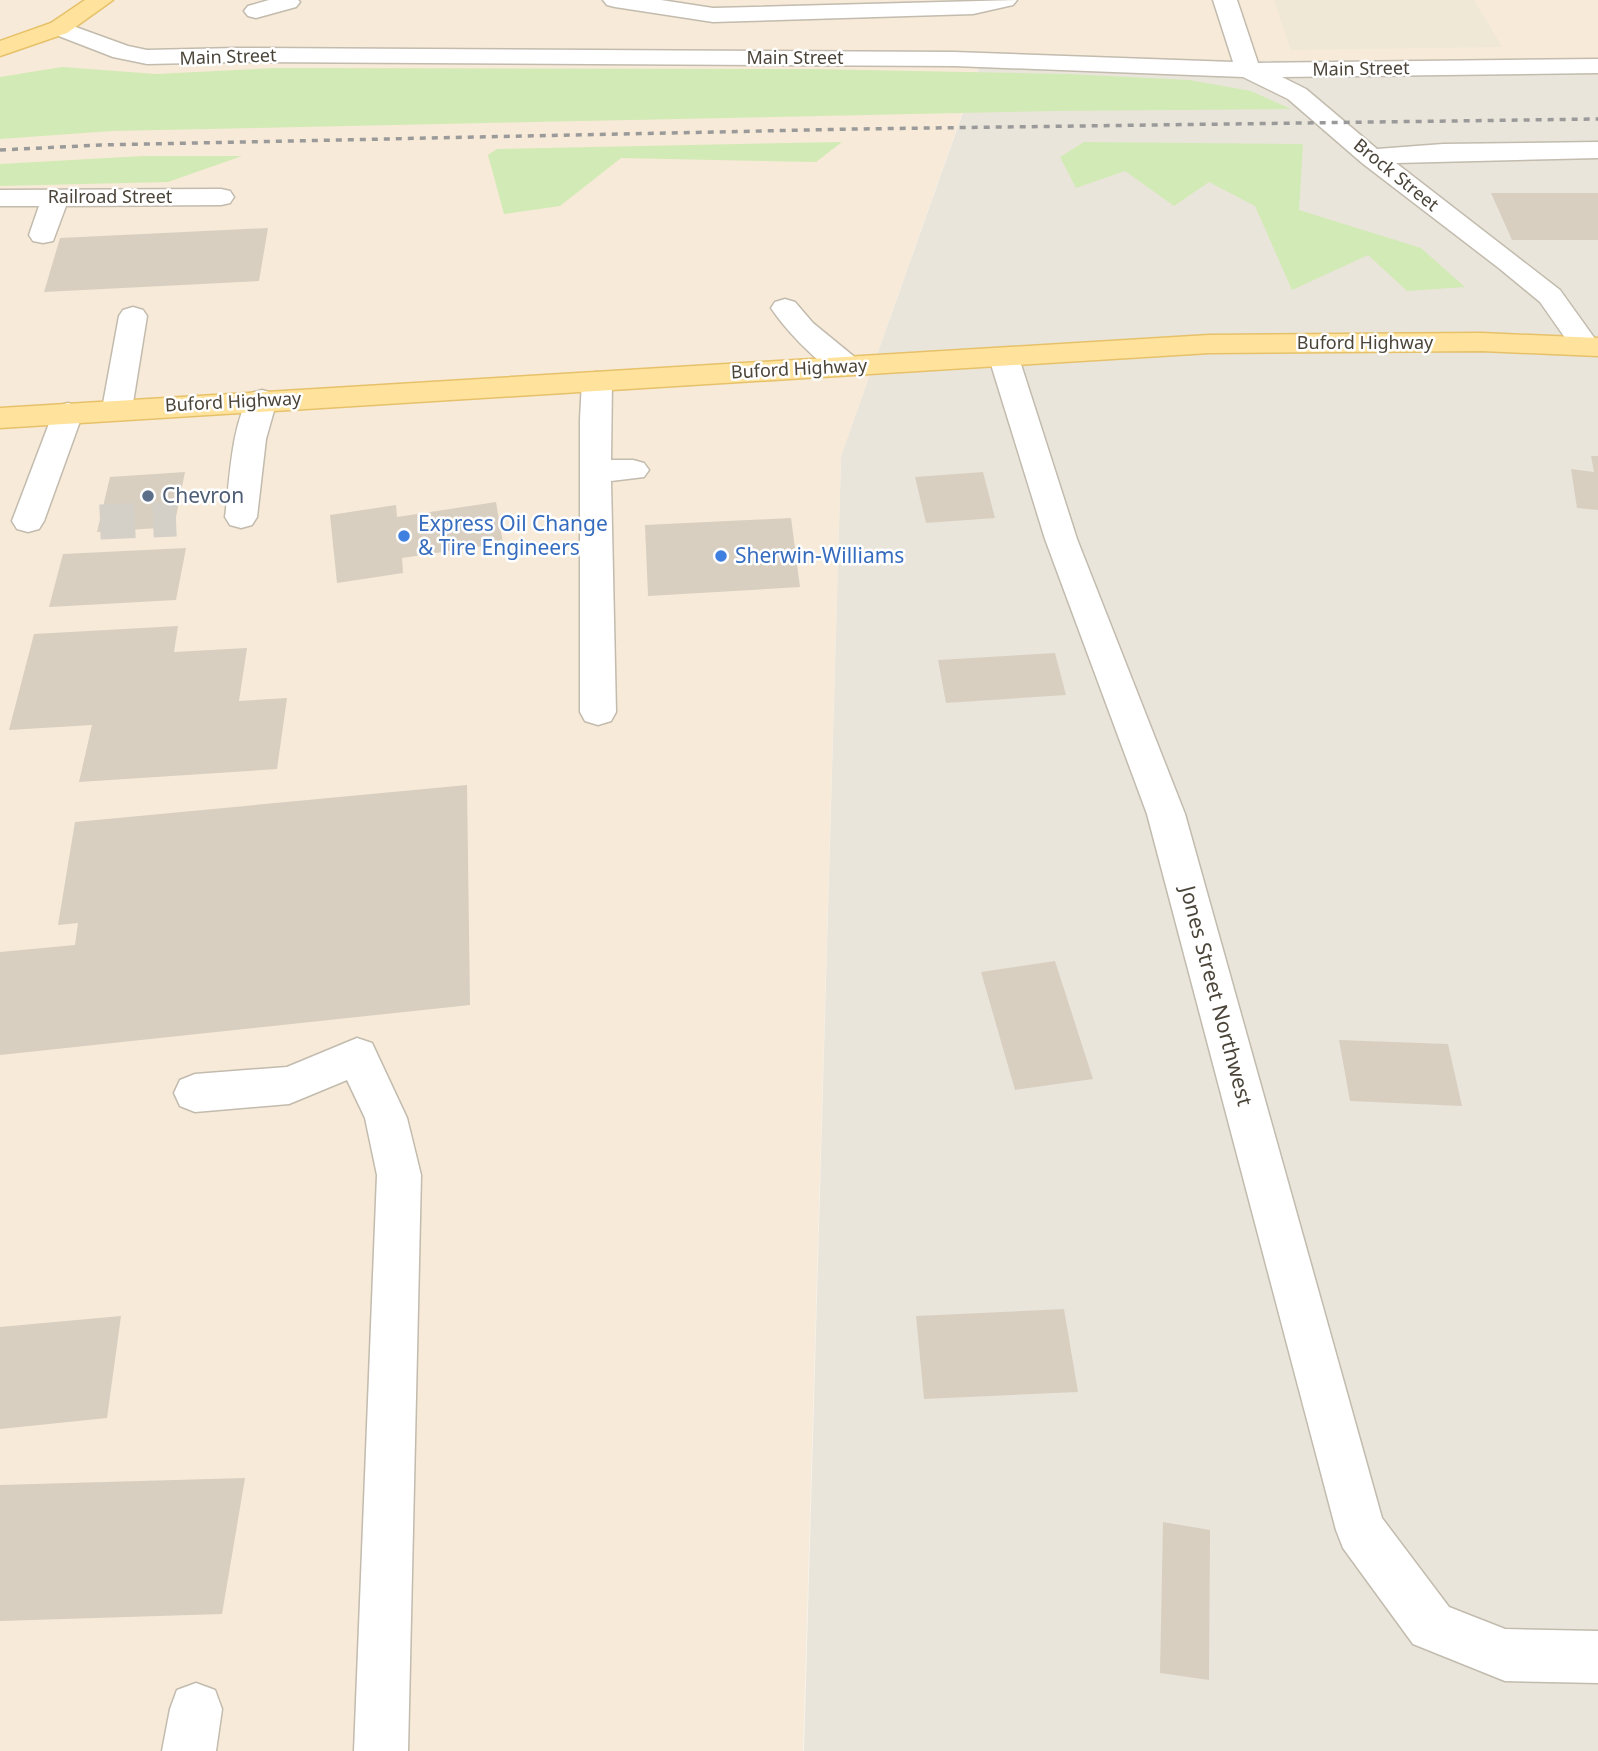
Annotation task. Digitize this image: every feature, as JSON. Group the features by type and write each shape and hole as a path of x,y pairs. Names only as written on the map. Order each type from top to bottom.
{"main road":[{"path":"0,49 59,28 101,0"},
{"name":"Buford Highway","path":"0,418 1209,344 1482,342 1591,347"}],"street":[{"path":"615,0 713,15 946,9 1005,0"},
{"path":"1225,0 1248,70"},
{"path":"256,11 288,2"},
{"name":"Main Street","path":"59,28 122,52 170,58 265,55 954,59 1248,70 1598,66"},
{"name":"Brock Street","path":"1248,70 1297,94 1371,157 1550,296 1591,347"},
{"path":"1371,157 1443,152 1598,150"},
{"path":"43,235 55,197"},
{"name":"Railroad Street","path":"0,198 221,197"},
{"path":"785,309 803,329 846,366"},
{"path":"117,409 133,316"},
{"name":"Jones Street Northwest","path":"1004,358 1048,541 1166,814 1361,1530 1431,1626 1505,1655 1598,1657"},
{"path":"597,381 598,712"},
{"path":"241,517 251,439 262,400"},
{"path":"28,522 68,413"},
{"path":"597,471 633,470"},
{"path":"195,1093 289,1085 357,1056 386,1118 399,1175 382,1751"}],"shaded area":[{"path":"0,0 1598,0 1598,61 981,60 841,456 803,1751 0,1751"},
{"path":"1274,0 1474,0 1502,47 1291,50"},
{"path":"982,59 1598,61 1598,1751 804,1751 841,456"}],"green space":[{"path":"62,67 156,74 275,68 812,69 1067,74 1189,80 1251,91 1291,109 1056,111 112,131 0,139 0,77"},
{"path":"842,142 816,162 621,158 560,206 504,214 488,155 497,149"},
{"path":"1084,142 1303,144 1299,210 1421,248 1465,287 1407,291 1368,255 1292,290 1255,206 1209,182 1174,206 1125,171 1076,188 1060,157"},
{"path":"143,156 242,156 168,182 0,186 0,164"}],"building":[{"path":"1491,193 1598,193 1598,240 1512,240"},
{"path":"268,228 259,281 44,292 60,238"},
{"path":"1591,456 1598,456 1598,510 1577,508 1571,469 1594,472"},
{"path":"185,472 174,527 97,532 110,477"},
{"path":"983,472 995,518 926,523 915,477"},
{"path":"496,502 503,543 402,558 403,573 337,583 330,515 396,505 397,517"},
{"name":"Sherwin-Williams","path":"791,518 800,587 648,596 645,525"},
{"path":"186,548 176,600 49,607 63,554"},
{"path":"178,626 174,652 247,648 239,701 287,698 277,769 79,782 92,725 9,730 34,634"},
{"path":"1055,653 1066,695 946,703 938,660"},
{"path":"467,785 470,1005 0,1055 0,952 75,945 78,923 58,925 75,822"},
{"path":"1055,961 1093,1079 1015,1090 981,972"},
{"path":"1339,1040 1448,1044 1462,1106 1350,1101"},
{"path":"1064,1309 1078,1392 924,1399 916,1316"},
{"path":"121,1316 107,1418 0,1429 0,1327"},
{"path":"245,1478 222,1614 0,1621 0,1485"},
{"path":"1163,1522 1210,1530 1209,1680 1160,1673"}],"tunnel":[{"path":"100,522 176,519"}],"railway":[{"path":"0,150 101,145 856,129 1598,119"}],"place":[{"name":"Chevron","path":"148,496"},
{"name":"Express Oil Change & Tire Engineers","path":"404,536"},
{"name":"Sherwin-Williams","path":"721,556"}]}
